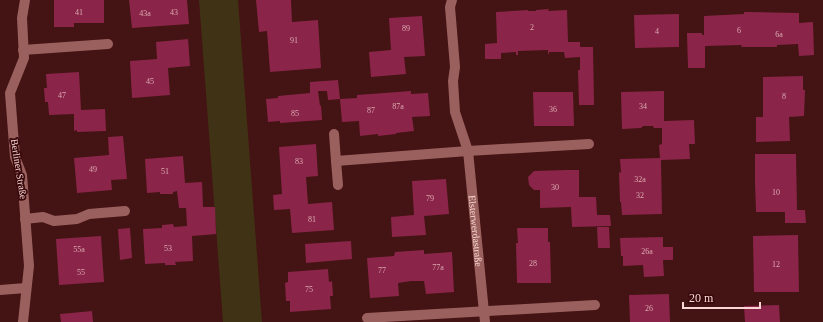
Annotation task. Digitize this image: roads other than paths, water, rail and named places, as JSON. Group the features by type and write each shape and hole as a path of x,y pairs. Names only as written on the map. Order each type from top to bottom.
{"street":[{"name":"Berliner Straße","path":"23,322 29,266 22,175 15,157 10,93 24,58 22,18 25,0"},
{"name":"Elsterwerdastraße","path":"452,0 450,7 456,67 453,81 455,112 468,151 485,322"},
{"path":"23,50 108,44"},
{"path":"334,134 338,185"},
{"path":"336,161 589,144"},
{"path":"25,219 43,217 54,221 77,219 89,214 125,211"},
{"path":"0,290 26,288"},
{"path":"367,318 595,305"}]}
